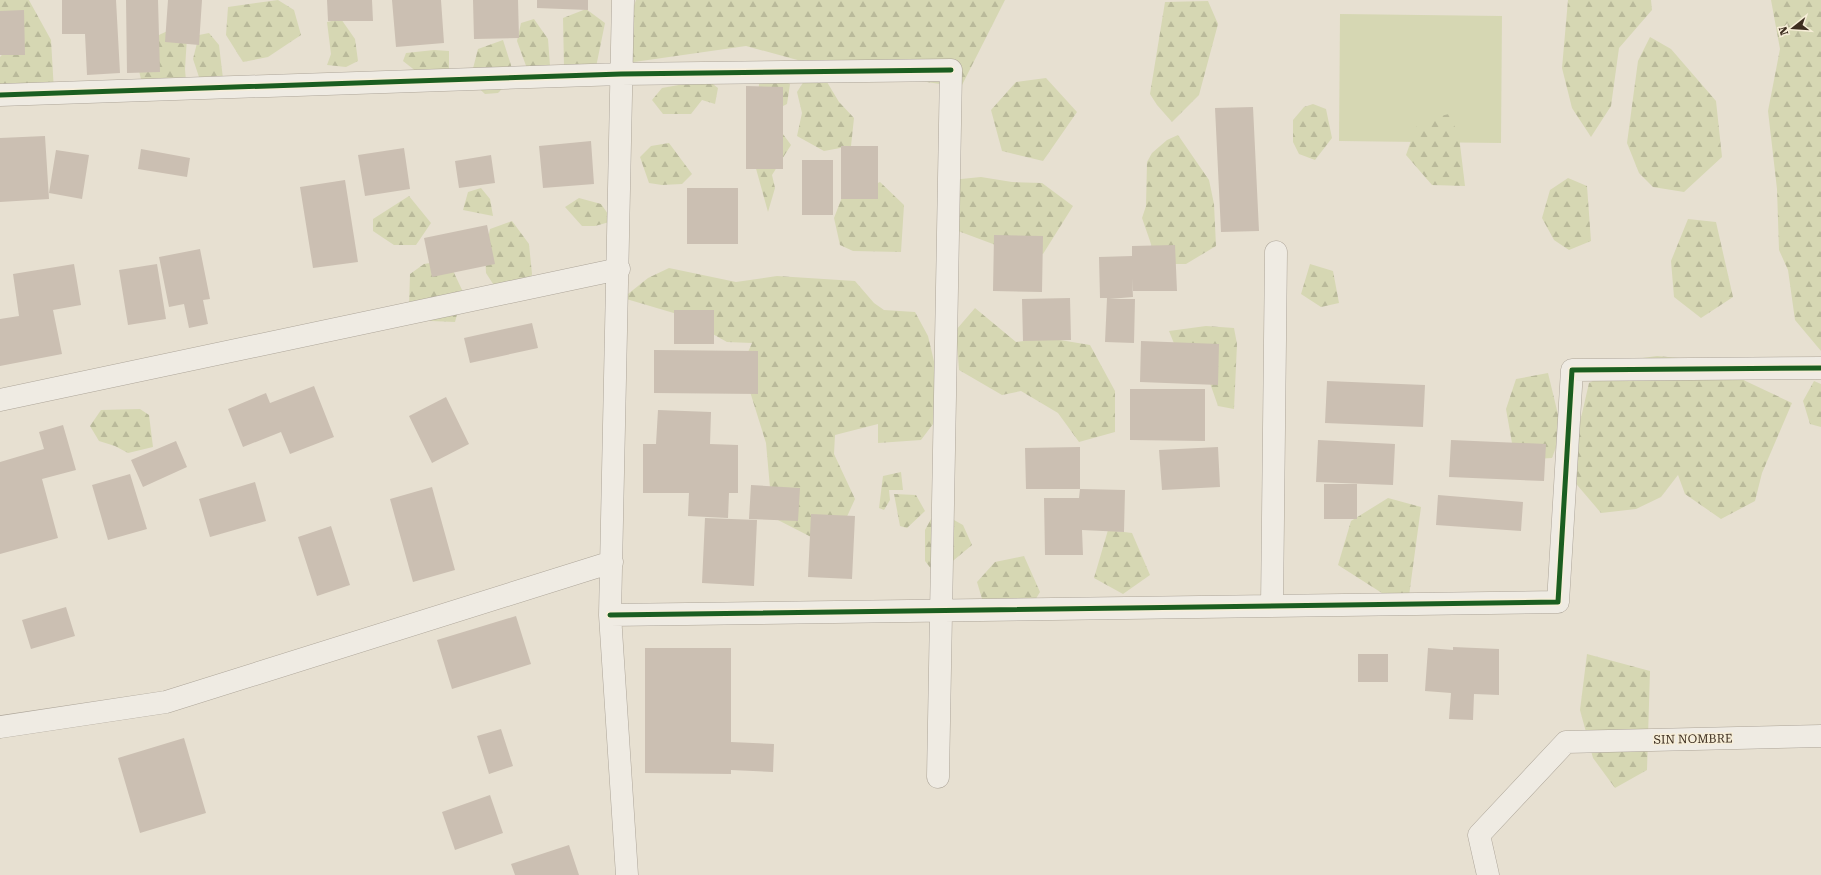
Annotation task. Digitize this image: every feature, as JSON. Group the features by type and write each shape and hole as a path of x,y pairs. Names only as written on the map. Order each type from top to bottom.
{"street":[{"path":"623,0 619,269 610,615 627,875"},
{"path":"0,95 621,74 951,70 938,777"},
{"path":"1272,606 1276,252"},
{"path":"0,400 619,269"},
{"path":"610,615 1558,602 1572,370 1821,368"},
{"path":"2,722 166,702 612,562"},
{"name":"SIN NOMBRE","path":"1488,875 1479,835 1566,742 1821,736"}],"green space":[{"path":"0,0 29,0 51,40 54,91 0,94 0,57 24,31 0,21"},
{"path":"278,0 294,10 301,35 268,57 243,62 226,35 228,7"},
{"path":"636,0 1005,0 961,87 823,67 746,46 613,65"},
{"path":"1568,0 1651,0 1652,10 1619,48 1611,106 1591,137 1572,108 1562,68"},
{"path":"1771,0 1821,0 1821,351 1795,320 1788,270 1779,250 1777,189 1768,111 1780,49"},
{"path":"1208,1 1218,24 1199,95 1172,122 1157,105 1150,94 1165,2"},
{"path":"586,9 605,23 595,72 564,67 563,18"},
{"path":"1340,14 1502,16 1501,143 1339,141"},
{"path":"341,19 355,39 358,61 346,67 327,65 331,54 327,22"},
{"path":"534,19 548,39 550,66 529,74 517,41 521,23"},
{"path":"176,29 187,37 185,69 186,81 145,92 139,69 141,56 148,44 158,36"},
{"path":"209,33 219,45 224,87 201,83 193,59 199,35"},
{"path":"1650,37 1671,49 1716,101 1722,157 1684,192 1653,187 1639,173 1627,143 1638,61"},
{"path":"503,40 511,65 512,78 498,93 485,94 470,80 478,49"},
{"path":"434,50 449,51 449,69 438,83 417,72 403,61 406,53"},
{"path":"808,75 827,82 839,102 854,118 851,146 824,151 797,136 802,113 797,92"},
{"path":"774,76 790,84 787,104 775,110 758,103 759,84"},
{"path":"1046,78 1077,112 1043,161 1002,151 991,110 1016,82"},
{"path":"709,81 718,88 715,104 702,100 691,114 663,114 652,100 662,88"},
{"path":"1313,104 1326,109 1332,138 1315,160 1299,154 1293,142 1293,120 1304,107"},
{"path":"1449,114 1459,136 1465,186 1432,185 1406,155 1418,121"},
{"path":"772,119 791,145 772,175 775,188 768,212 755,165"},
{"path":"1178,135 1209,180 1214,204 1216,246 1186,264 1158,264 1142,218 1146,206 1147,162 1152,153 1167,140"},
{"path":"669,143 692,174 682,184 662,185 649,183 640,157 651,146"},
{"path":"981,177 1012,182 1042,183 1073,206 1043,254 1001,247 942,225 951,180"},
{"path":"1568,178 1587,186 1591,241 1569,250 1554,240 1542,218 1550,190"},
{"path":"880,182 904,205 901,252 853,251 840,245 834,218 844,192 861,191"},
{"path":"481,188 490,199 493,216 463,210 468,192"},
{"path":"409,196 431,223 416,245 394,245 373,231 373,219"},
{"path":"579,198 601,204 613,221 595,226 582,226 565,207"},
{"path":"1688,219 1716,222 1733,297 1701,318 1674,297 1671,261"},
{"path":"512,221 529,244 532,274 526,293 495,287 486,273 485,254 490,229"},
{"path":"448,260 463,292 455,322 431,321 409,307 410,274 424,264"},
{"path":"1310,264 1333,271 1339,303 1321,307 1301,294"},
{"path":"669,268 736,282 777,276 855,281 874,303 884,310 915,312 928,336 945,408 921,440 878,443 878,424 835,435 834,454 855,499 840,532 815,539 776,519 772,510 766,443 742,366 752,343 727,342 677,314 623,298 648,278"},
{"path":"975,308 1016,342 1048,338 1090,345 1115,391 1115,432 1079,442 1058,413 1021,391 1002,395 959,370 956,330"},
{"path":"1206,326 1234,328 1237,344 1234,409 1218,406 1204,366 1179,356 1169,331"},
{"path":"1657,356 1701,360 1792,403 1762,473 1755,501 1721,519 1685,494 1678,475 1661,497 1636,509 1601,513 1572,479 1575,444 1589,383 1635,359"},
{"path":"1548,373 1562,431 1552,458 1515,460 1506,409 1516,379"},
{"path":"1814,381 1821,384 1821,427 1810,424 1803,401"},
{"path":"140,409 149,415 153,447 128,453 115,446 99,441 90,426 101,410"},
{"path":"901,472 903,490 889,490 890,500 884,510 879,508 883,476"},
{"path":"894,494 916,495 925,511 907,528 900,526"},
{"path":"1388,498 1421,507 1409,596 1385,595 1338,565 1351,521"},
{"path":"936,510 963,525 972,545 936,575 925,561 925,530"},
{"path":"1108,530 1132,533 1150,575 1123,594 1094,578"},
{"path":"1024,556 1040,592 1026,615 988,619 977,582 995,562"},
{"path":"1587,654 1650,671 1647,770 1615,788 1593,758 1580,710"}],"building":[{"path":"62,0 116,0 120,73 87,75 85,34 62,34"},
{"path":"126,0 158,0 160,72 127,73"},
{"path":"168,0 202,0 199,45 165,42"},
{"path":"327,0 372,0 373,21 328,21"},
{"path":"392,0 441,0 444,43 396,47"},
{"path":"473,0 518,0 519,38 474,39"},
{"path":"537,0 588,0 588,10 537,8"},
{"path":"24,10 25,55 0,55 0,11"},
{"path":"746,86 783,87 783,169 746,169"},
{"path":"1253,107 1259,231 1221,232 1215,108"},
{"path":"45,136 49,199 0,202 0,138"},
{"path":"591,141 594,184 543,188 539,146"},
{"path":"841,146 878,146 878,199 841,199"},
{"path":"404,148 410,189 365,196 358,155"},
{"path":"141,149 190,158 187,177 138,169"},
{"path":"56,150 89,155 82,199 49,193"},
{"path":"491,155 495,183 459,188 455,161"},
{"path":"802,160 833,160 833,215 802,215"},
{"path":"345,180 358,262 313,268 300,187"},
{"path":"687,188 738,188 738,244 687,244"},
{"path":"487,225 495,264 432,277 424,238"},
{"path":"994,235 1043,236 1042,292 993,291"},
{"path":"1175,245 1177,291 1133,291 1132,278 1133,297 1109,299 1135,299 1134,343 1105,342 1107,298 1100,298 1099,257 1132,256 1132,246"},
{"path":"200,249 210,299 203,300 208,324 189,328 184,304 169,307 159,257"},
{"path":"74,264 81,305 53,310 62,354 0,366 0,319 19,316 13,274"},
{"path":"157,264 166,319 128,325 119,270"},
{"path":"1070,298 1071,340 1023,341 1022,299"},
{"path":"674,310 714,310 714,344 674,344"},
{"path":"532,323 538,348 470,363 464,338"},
{"path":"1141,341 1219,344 1218,385 1140,382"},
{"path":"654,350 758,351 758,394 654,393"},
{"path":"1327,381 1425,385 1423,427 1325,423"},
{"path":"314,386 334,437 290,454 281,432 243,447 228,409 266,393 270,403"},
{"path":"1130,389 1205,389 1205,441 1130,440"},
{"path":"446,397 469,444 432,463 409,416"},
{"path":"658,410 711,412 710,444 738,445 738,493 729,493 728,518 688,516 689,493 643,493 643,444 656,444"},
{"path":"63,425 76,470 42,479 58,538 0,554 0,462 44,449 39,432"},
{"path":"1318,440 1395,444 1393,485 1316,482"},
{"path":"1451,440 1546,444 1544,481 1449,477"},
{"path":"176,441 187,467 143,487 131,460"},
{"path":"1080,447 1080,489 1026,489 1025,448"},
{"path":"1218,447 1220,487 1162,490 1159,450"},
{"path":"130,474 147,529 108,540 92,485"},
{"path":"255,482 266,521 210,537 199,499"},
{"path":"1324,484 1357,484 1357,519 1324,519"},
{"path":"751,485 800,488 798,521 749,519"},
{"path":"432,487 455,570 413,582 390,499"},
{"path":"1080,489 1125,490 1124,532 1082,530 1083,555 1045,555 1044,498 1079,498"},
{"path":"1438,495 1523,502 1521,531 1436,525"},
{"path":"811,514 855,516 852,579 808,577"},
{"path":"705,518 757,520 754,586 702,583"},
{"path":"331,526 350,585 317,596 298,537"},
{"path":"66,607 75,636 31,649 22,620"},
{"path":"516,616 531,664 452,689 437,640"},
{"path":"1453,647 1499,649 1499,695 1474,694 1473,720 1449,719 1451,693 1425,691 1428,648 1453,650"},
{"path":"645,648 731,648 731,742 774,744 773,772 731,770 731,774 645,773"},
{"path":"1358,654 1388,654 1388,682 1358,682"},
{"path":"501,729 513,766 489,774 477,736"},
{"path":"184,738 206,813 140,833 118,758"},
{"path":"490,795 503,833 455,850 442,812"},
{"path":"569,845 579,875 515,875 511,864"}],"cycle path":[{"path":"0,95 621,74 951,70"},
{"path":"610,615 1558,602 1572,370 1821,368"}]}
